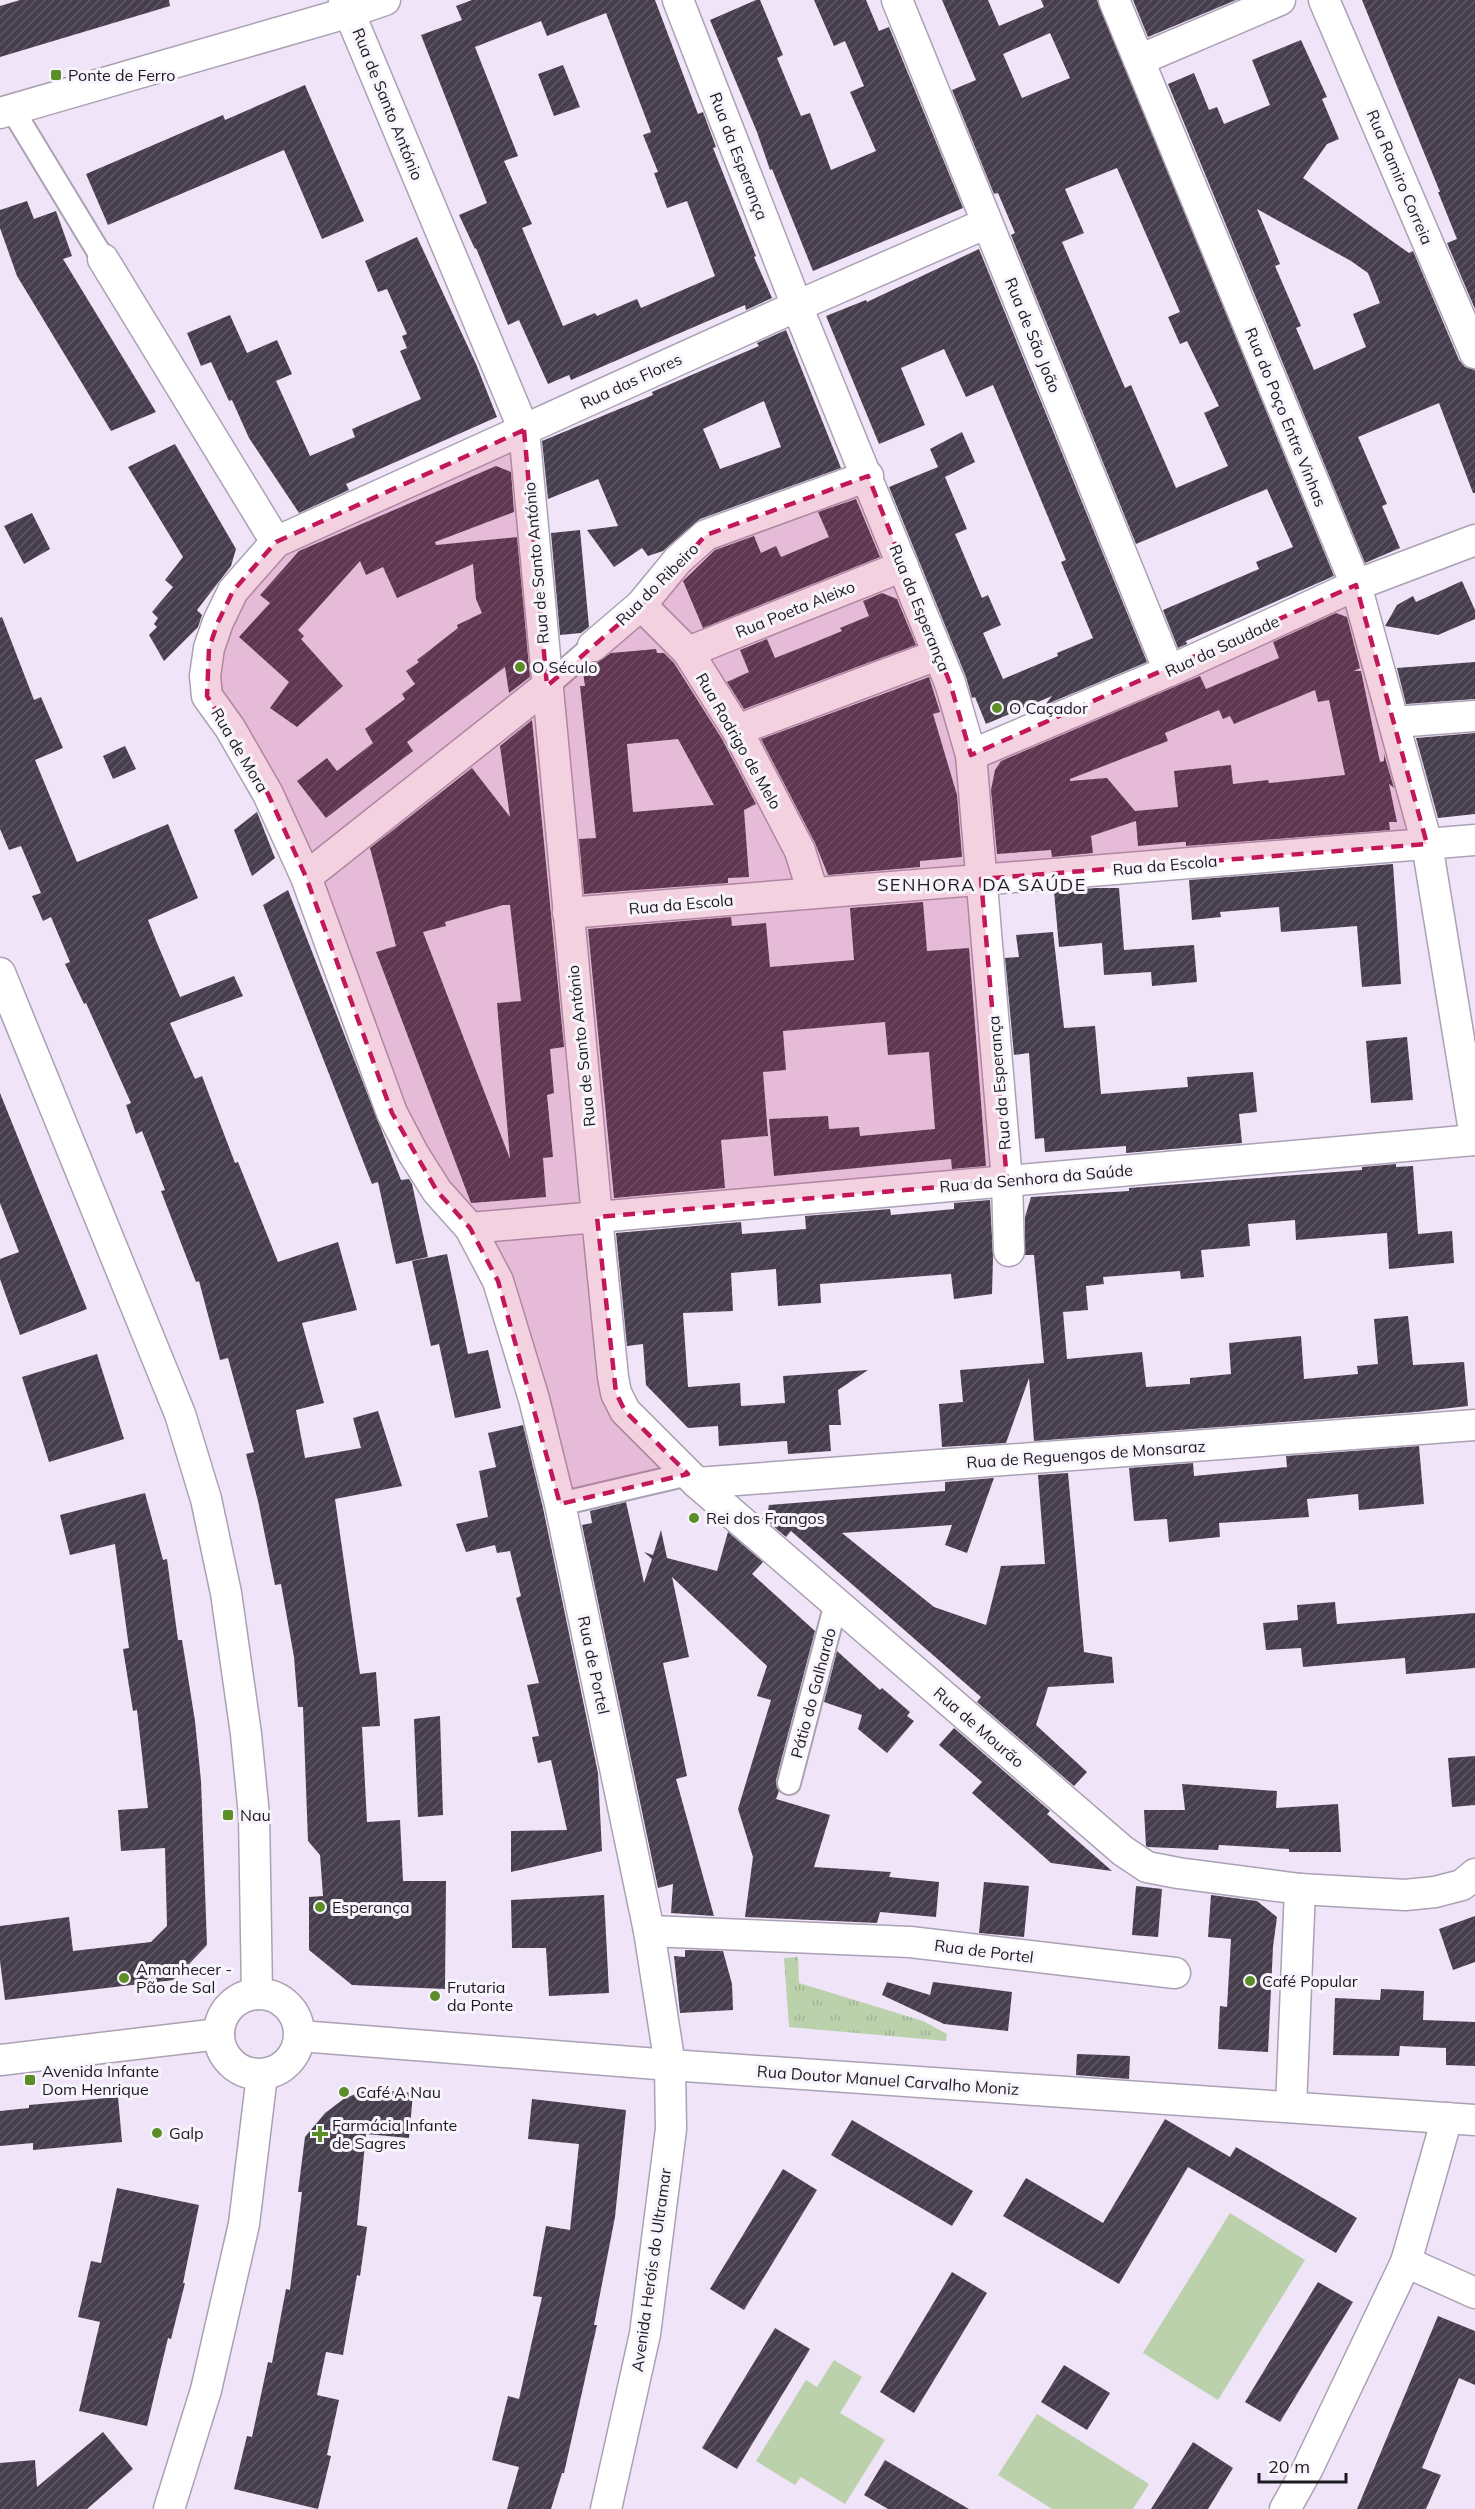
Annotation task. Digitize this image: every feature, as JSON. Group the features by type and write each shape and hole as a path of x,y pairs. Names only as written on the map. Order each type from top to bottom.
{"street":[{"path":"276,542 103,259 6,111 347,6 385,0"},
{"name":"Rua da Esperança","path":"678,0 797,306 950,683 971,755 1007,1181 1009,1251"},
{"name":"Rua de São João","path":"897,0 1169,670"},
{"name":"Rua do Poço Entre Vinhas","path":"1114,0 1356,585 1427,844 1475,1138"},
{"path":"1139,60 1280,0"},
{"name":"Rua Ramiro Correia","path":"1324,0 1475,353"},
{"name":"Rua de Santo António","path":"347,6 524,430 597,1217 616,1393 625,1411 693,1479"},
{"name":"Rua das Flores","path":"276,542 797,306 987,223"},
{"name":"Rua do Ribeiro","path":"306,877 547,686 641,605 678,560 706,535 868,477"},
{"name":"Rua da Saudade","path":"971,755 1169,670 1356,585 1475,540"},
{"name":"Rua de Mora","path":"276,542 233,591 218,622 209,648 205,676 207,696 230,728 268,795 306,877 392,1113 413,1154 437,1191 470,1228 498,1281 534,1399"},
{"name":"Rua Poeta Aleixo","path":"688,652 903,566"},
{"name":"Rua Rodrigo de Melo","path":"641,605 688,652 737,730 800,851 813,893"},
{"path":"737,730 937,655"},
{"path":"1395,722 1475,716"},
{"name":"Rua da Escola","path":"568,913 1475,840"},
{"path":"0,973 9,1024 180,1414 206,1499 226,1593 246,1734 254,1815 257,1994"},
{"name":"Rua da Senhora da Saúde","path":"470,1228 1475,1138"},
{"name":"Rua de Portel","path":"534,1399 560,1504 649,1931 670,2065"},
{"name":"Rua de Reguengos de Monsaraz","path":"693,1479 1475,1425"},
{"path":"560,1504 693,1479"},
{"name":"Rua de Mourão","path":"693,1479 1123,1851 1147,1866 1178,1873 1300,1889 1405,1895 1435,1892 1461,1885 1475,1874"},
{"name":"Pátio do Galhardo","path":"789,1783 836,1604"},
{"path":"1291,2107 1300,1889"},
{"name":"Rua de Portel","path":"649,1931 910,1942 1174,1973"},
{"path":"257,1994 274,1996 288,2006 298,2020 300,2036 297,2050 289,2062 277,2071 262,2075 249,2074 232,2064 221,2047 219,2034 220,2022 235,2002 257,1994"},
{"path":"0,2060 219,2034"},
{"name":"Rua Doutor Manuel Carvalho Moniz","path":"300,2036 670,2065 1461,2119"},
{"name":"Avenida Heróis do Ultramar","path":"606,2509 645,2334 671,2129 670,2065"},
{"path":"169,2509 206,2390 244,2223 262,2075"},
{"path":"1285,2509 1307,2470 1406,2262 1461,2119"},
{"path":"1406,2262 1475,2293"}],"highlighted area":[{"path":"524,430 547,686 641,605 706,535 868,476 950,683 971,755 1356,585 1427,844 981,879 1007,1181 597,1217 616,1393 625,1411 688,1474 560,1504 498,1281 470,1228 437,1191 392,1113 306,877 268,794 207,696 209,648 218,622 233,591 276,542"}],"green space":[{"path":"798,1957 799,1983 923,2021 947,2034 946,2041 789,2027 784,1958"},
{"path":"1230,2213 1305,2260 1218,2400 1143,2353"},
{"path":"834,2360 862,2377 840,2413 885,2440 845,2504 801,2477 795,2485 756,2461 806,2380 817,2387"},
{"path":"1037,2414 1149,2484 1133,2509 1052,2509 998,2475"}],"building":[{"path":"20,0 169,0 170,6 0,57 0,6"},
{"path":"472,0 655,0 698,114 703,112 716,147 713,148 772,298 746,310 745,305 571,380 569,375 548,384 519,320 508,325 476,248 459,215 487,203 421,35 462,20 456,6","holes":["606,13 651,132 643,135 658,172 654,173 667,208 687,201 715,276 641,308 637,299 597,316 595,313 563,326 522,228 532,224 504,161 518,156 475,47 541,21 547,36"]},
{"path":"760,0 783,55 777,58 801,116 810,113 831,170 876,151 850,92 864,86 845,41 834,46 814,0 866,0 879,31 889,27 963,208 813,271 710,20"},
{"path":"942,0 988,0 999,26 1044,7 1041,0 1097,0 1334,576 1186,641 1187,644 1178,648 1163,610 1259,569 1256,562 1293,547 1267,489 1136,544 1011,235 1015,233 998,193 994,194 952,90 976,80","holes":["1050,33 1070,78 1022,98 1003,54","1117,168 1180,312 1168,317 1180,344 1187,341 1219,406 1204,413 1228,466 1176,488 1131,385 1125,388 1062,242 1084,233 1065,189"]},
{"path":"1133,0 1236,0 1148,37"},
{"path":"1362,0 1475,0 1475,309 1447,243 1457,239 1438,192 1440,192"},
{"path":"1301,40 1327,97 1322,99 1339,139 1327,144 1303,178 1409,253 1413,251 1459,360 1465,367 1475,370 1475,493 1473,493 1439,403 1358,437 1387,504 1382,506 1400,548 1365,563 1168,84 1194,73 1209,110 1217,107 1224,124 1270,105 1252,60","holes":["1257,209 1351,261 1368,273 1380,303 1353,314 1366,347 1314,370 1296,328 1301,326 1275,266 1280,264"]},
{"path":"563,65 580,107 554,116 538,74"},
{"path":"305,85 364,221 322,239 284,150 108,225 86,174 223,115 225,120"},
{"path":"27,201 34,219 56,211 72,256 63,259 156,412 111,431 17,276 0,228 0,210"},
{"path":"417,237 476,364 497,417 346,484 349,490 299,513 249,438 211,362 201,366 187,333 230,315 247,353 277,340 292,374 276,381 310,456 355,437 352,429 421,399 400,351 407,348 402,336 407,334 387,289 378,292 365,261"},
{"path":"979,249 1147,662 1045,705 1052,696 986,724 975,697 972,698 966,677 889,487 938,467 930,449 962,432 975,462 945,477 967,529 955,534 982,598 988,595 1001,625 983,633 1003,679 1058,656 1057,653 1093,638 1061,562 1066,560 993,385 966,397 944,349 901,368 925,425 879,444 826,316 866,300 867,302"},
{"path":"786,330 841,468 700,519 663,551 648,556 642,548 614,567 587,530 618,526 598,479 548,499 542,441 653,395 652,392 759,346 757,343","holes":["764,401 781,447 720,469 703,429"]},
{"path":"175,444 236,549 231,566 197,610 202,615 198,627 164,661 149,635 157,627 154,624 158,618 152,612 173,587 165,580 183,557 128,467"},
{"path":"496,466 511,472 514,512 435,542 436,545 517,537 530,677 509,693 505,667 407,742 413,751 326,818 297,781 327,758 337,771 373,743 365,729 405,699 402,694 415,684 406,671 458,628 457,625 482,613 476,599 473,564 397,598 383,567 366,575 360,561 298,630 304,636 301,639 343,686 297,727 270,708 289,682 239,637 270,603 260,595 299,551"},
{"path":"856,499 880,557 703,628 683,581 715,550 754,536 761,553 776,546 781,557 829,537 818,512"},
{"path":"32,513 50,549 24,564 4,526"},
{"path":"580,530 589,627 581,633 560,635 551,533"},
{"path":"1462,581 1475,610 1475,619 1438,635 1385,626 1397,605 1413,596 1416,602"},
{"path":"882,593 897,599 916,645 744,709 727,682 749,672 740,650 767,639 775,658 808,645 842,631 840,628 869,616 863,601"},
{"path":"1336,613 1347,617 1360,668 1354,671 1361,671 1380,762 1384,761 1384,754 1394,788 1389,784 1397,822 1389,822 1390,830 1186,846 1186,842 1182,842 1138,846 1136,821 1091,836 1093,853 1052,857 1051,850 997,854 991,790 995,770 1001,761 1200,676 1206,689 1279,658 1273,642","holes":["1315,690 1318,702 1329,700 1345,775 1269,783 1268,780 1233,784 1231,765 1174,771 1178,807 1135,811 1107,778 1070,781 1070,779 1168,741 1165,733 1219,710 1223,719 1230,716 1234,724"]},
{"path":"2,617 34,700 41,697 63,748 35,760 77,862 168,824 198,898 148,920 180,997 234,976 243,996 170,1023 195,1079 202,1076 235,1163 238,1162 278,1262 338,1242 357,1310 302,1323 324,1403 296,1410 305,1458 361,1448 353,1418 378,1411 402,1486 335,1499 360,1674 376,1672 380,1726 362,1727 367,1822 400,1820 403,1881 446,1881 445,1989 352,1985 309,1950 309,1897 323,1896 320,1855 308,1841 303,1707 298,1707 294,1657 281,1584 275,1585 246,1454 254,1452 228,1358 220,1360 199,1281 196,1282 161,1191 165,1190 142,1131 136,1134 126,1105 131,1103 86,1003 84,1004 65,964 70,962 51,917 43,921 32,896 41,893 21,846 9,850 0,829 0,618"},
{"path":"656,649 657,653 664,653 674,663 722,739 756,804 744,810 749,877 728,878 728,883 584,894 579,839 596,838 580,686 585,686 583,672 611,653","holes":["678,739 714,805 633,812 627,744"]},
{"path":"1475,662 1475,699 1406,704 1397,668"},
{"path":"929,677 940,712 933,714 957,795 962,857 920,861 920,867 828,875 815,843 761,739"},
{"path":"532,720 564,1047 550,1049 554,1093 547,1095 553,1157 543,1158 546,1197 471,1203 376,952 396,946 370,848 472,768 510,817 500,746","holes":["510,905 521,1001 497,1003 510,1159 423,932 446,926 445,922"]},
{"path":"1475,733 1475,814 1438,818 1416,738"},
{"path":"125,746 136,769 113,779 103,756"},
{"path":"257,812 275,858 252,876 234,830"},
{"path":"1393,864 1401,984 1362,987 1357,926 1281,932 1279,907 1220,912 1221,917 1192,920 1189,880"},
{"path":"1119,888 1124,950 1194,945 1197,982 1152,986 1151,972 1104,975 1102,943 1059,947 1054,891"},
{"path":"288,890 401,1180 409,1179 412,1184 428,1257 396,1264 378,1182 372,1184 263,905"},
{"path":"923,902 927,951 969,948 986,1166 952,1169 951,1159 774,1176 769,1119 828,1116 829,1129 859,1127 860,1136 935,1129 929,1052 888,1055 885,1022 783,1031 786,1070 763,1072 768,1136 721,1140 725,1188 614,1198 588,929 731,917 732,926 766,923 770,967 854,960 850,908"},
{"path":"1053,932 1064,1028 1095,1026 1101,1094 1188,1087 1187,1077 1253,1072 1257,1112 1239,1114 1242,1143 1126,1153 1126,1146 1045,1152 1044,1138 1035,1139 1029,1053 1014,1055 1005,958 1019,957 1016,935"},
{"path":"1407,1037 1413,1100 1371,1103 1366,1041"},
{"path":"0,1093 87,1309 20,1335 0,1279 0,1259 19,1252 0,1203"},
{"path":"1396,1164 1396,1167 1413,1166 1418,1234 1452,1231 1454,1263 1389,1269 1387,1233 1296,1240 1295,1220 1248,1224 1250,1246 1201,1250 1204,1277 1181,1279 1180,1271 1103,1277 1104,1284 1086,1286 1088,1310 1063,1312 1067,1359 1142,1352 1146,1387 1190,1384 1190,1378 1231,1374 1229,1343 1301,1336 1304,1379 1358,1374 1357,1366 1378,1364 1374,1319 1408,1316 1413,1365 1464,1362 1468,1406 1416,1412 1034,1441 1029,1378 1006,1443 942,1447 939,1404 963,1402 960,1370 1044,1363 1034,1255 1025,1255 1025,1217 1031,1197 1129,1191 1129,1188 1362,1170 1362,1167"},
{"path":"990,1200 992,1294 954,1299 951,1274 820,1284 821,1303 778,1306 776,1269 731,1273 733,1311 683,1313 688,1387 740,1383 741,1406 785,1403 783,1376 868,1370 838,1390 841,1425 829,1425 831,1451 788,1454 787,1441 719,1446 718,1426 688,1428 646,1385 643,1344 627,1346 616,1233 741,1222 742,1234 806,1229 805,1216 890,1209 891,1215 954,1209 954,1203"},
{"path":"447,1254 468,1354 488,1350 501,1408 455,1418 439,1344 431,1346 412,1261"},
{"path":"97,1354 124,1439 49,1462 22,1377"},
{"path":"523,1425 543,1508 598,1773 602,1851 511,1872 511,1831 567,1830 551,1760 538,1763 532,1737 539,1736 527,1685 539,1683 516,1598 521,1596 510,1551 497,1553 495,1545 466,1552 456,1524 488,1517 479,1471 496,1467 488,1433"},
{"path":"1419,1446 1424,1504 1359,1510 1358,1494 1307,1499 1309,1517 1219,1523 1220,1537 1169,1542 1167,1519 1134,1521 1129,1468 1193,1463 1194,1476 1287,1467 1286,1456"},
{"path":"1068,1473 1084,1652 1112,1657 1114,1683 1048,1687 1036,1725 1087,1772 1074,1786 977,1702 981,1697 791,1531 786,1537 766,1520 769,1505 945,1491 945,1482 994,1478 967,1553 945,1545 952,1525 842,1533 934,1607 986,1625 1001,1566 1045,1564 1038,1475"},
{"path":"145,1493 163,1560 167,1559 178,1640 182,1640 195,1721 201,1781 207,1945 174,1980 5,2000 0,1961 0,1926 69,1917 73,1951 151,1942 167,1926 165,1848 121,1851 118,1810 148,1808 137,1710 133,1711 123,1649 129,1648 115,1544 70,1555 60,1515"},
{"path":"626,1502 644,1583 652,1559 644,1552 653,1555 661,1530 667,1558 717,1571 728,1532 763,1562 752,1574 815,1631 776,1780 779,1791 776,1799 830,1815 814,1867 891,1872 889,1877 939,1882 936,1917 880,1912 877,1923 745,1917 753,1857 738,1809 771,1700 757,1696 767,1666 672,1577 689,1657 663,1663 687,1776 676,1779 714,1916 671,1913 673,1884 658,1888 582,1525 592,1523 590,1511"},
{"path":"1335,1602 1337,1624 1475,1613 1475,1668 1406,1674 1405,1658 1303,1667 1301,1648 1266,1650 1263,1623 1298,1620 1297,1605"},
{"path":"837,1651 880,1690 882,1688 910,1712 907,1716 914,1721 887,1753 858,1729 862,1715 824,1702"},
{"path":"440,1716 443,1815 418,1817 414,1719"},
{"path":"954,1728 1050,1811 1047,1814 1112,1871 1051,1863 972,1793 982,1782 939,1745"},
{"path":"1475,1756 1475,1805 1452,1807 1448,1758"},
{"path":"1182,1784 1277,1791 1276,1808 1338,1804 1341,1852 1289,1852 1289,1849 1219,1845 1218,1850 1146,1846 1144,1810 1185,1810"},
{"path":"984,1882 1029,1886 1024,1937 979,1933"},
{"path":"1136,1886 1162,1889 1158,1937 1132,1935"},
{"path":"604,1895 609,1993 549,1996 546,1948 512,1948 511,1900"},
{"path":"1211,1895 1257,1901 1277,1917 1273,1947 1268,2052 1218,2049 1220,2006 1227,2007 1231,1939 1208,1937"},
{"path":"1475,1916 1475,1962 1453,1970 1439,1929"},
{"path":"685,1950 723,1951 732,1984 733,2010 680,2013 674,1956 685,1957"},
{"path":"887,1982 930,1995 933,1982 1012,1992 1008,2031 944,2024 882,1995"},
{"path":"1381,1989 1424,1991 1423,2020 1475,2022 1475,2066 1446,2065 1446,2048 1400,2046 1399,2056 1333,2055 1335,1998 1380,2000"},
{"path":"1077,2054 1130,2056 1129,2079 1076,2075"},
{"path":"369,2089 413,2093 409,2138 366,2134 357,2225 367,2227 360,2276 357,2275 343,2355 326,2352 317,2395 339,2400 327,2455 331,2456 318,2509 234,2489 247,2436 252,2437 268,2362 272,2363 286,2289 290,2290 302,2192 298,2192 305,2137 325,2113 345,2098"},
{"path":"118,2097 122,2142 33,2150 33,2143 0,2146 0,2111 29,2108 29,2105"},
{"path":"532,2099 626,2110 615,2217 594,2325 597,2325 564,2473 562,2473 551,2509 507,2509 519,2467 492,2460 508,2396 519,2399 542,2297 533,2296 546,2226 570,2230 579,2144 528,2139"},
{"path":"1165,2119 1230,2157 1236,2147 1357,2218 1336,2253 1188,2167 1119,2284 1003,2216 1026,2178 1103,2223"},
{"path":"852,2120 973,2191 952,2226 831,2155"},
{"path":"783,2169 817,2190 744,2310 710,2289"},
{"path":"117,2188 199,2205 183,2283 185,2283 171,2339 168,2338 147,2426 79,2411 100,2322 78,2317 91,2261 101,2263"},
{"path":"952,2272 987,2293 914,2413 880,2392"},
{"path":"1318,2282 1353,2302 1280,2422 1245,2402"},
{"path":"1438,2316 1475,2331 1475,2385 1459,2378 1422,2468 1441,2475 1426,2509 1357,2509"},
{"path":"775,2328 810,2349 737,2469 702,2448"},
{"path":"1064,2365 1110,2393 1087,2430 1041,2402"},
{"path":"103,2432 133,2469 87,2509 0,2509 0,2463 35,2460 37,2487"},
{"path":"1193,2442 1233,2468 1208,2509 1151,2509"},
{"path":"885,2460 969,2509 888,2509 864,2495"}],"place":[{"name":"Ponte de Ferro","path":"56,75"},
{"name":"O Século","path":"520,667"},
{"name":"O Caçador","path":"997,708"},
{"name":"Rei dos Frangos","path":"694,1518"},
{"name":"Nau","path":"228,1815"},
{"name":"Esperança","path":"320,1907"},
{"name":"Amanhecer - Pão de Sal","path":"124,1978"},
{"name":"Café Popular","path":"1250,1981"},
{"name":"Frutaria da Ponte","path":"435,1996"},
{"name":"Avenida Infante Dom Henrique","path":"30,2080"},
{"name":"Café A Nau","path":"344,2092"},
{"name":"Galp","path":"157,2133"},
{"name":"Farmácia Infante de Sagres","path":"320,2134"}],"district":[{"name":"SENHORA DA SAÚDE","path":"982,884"}]}
